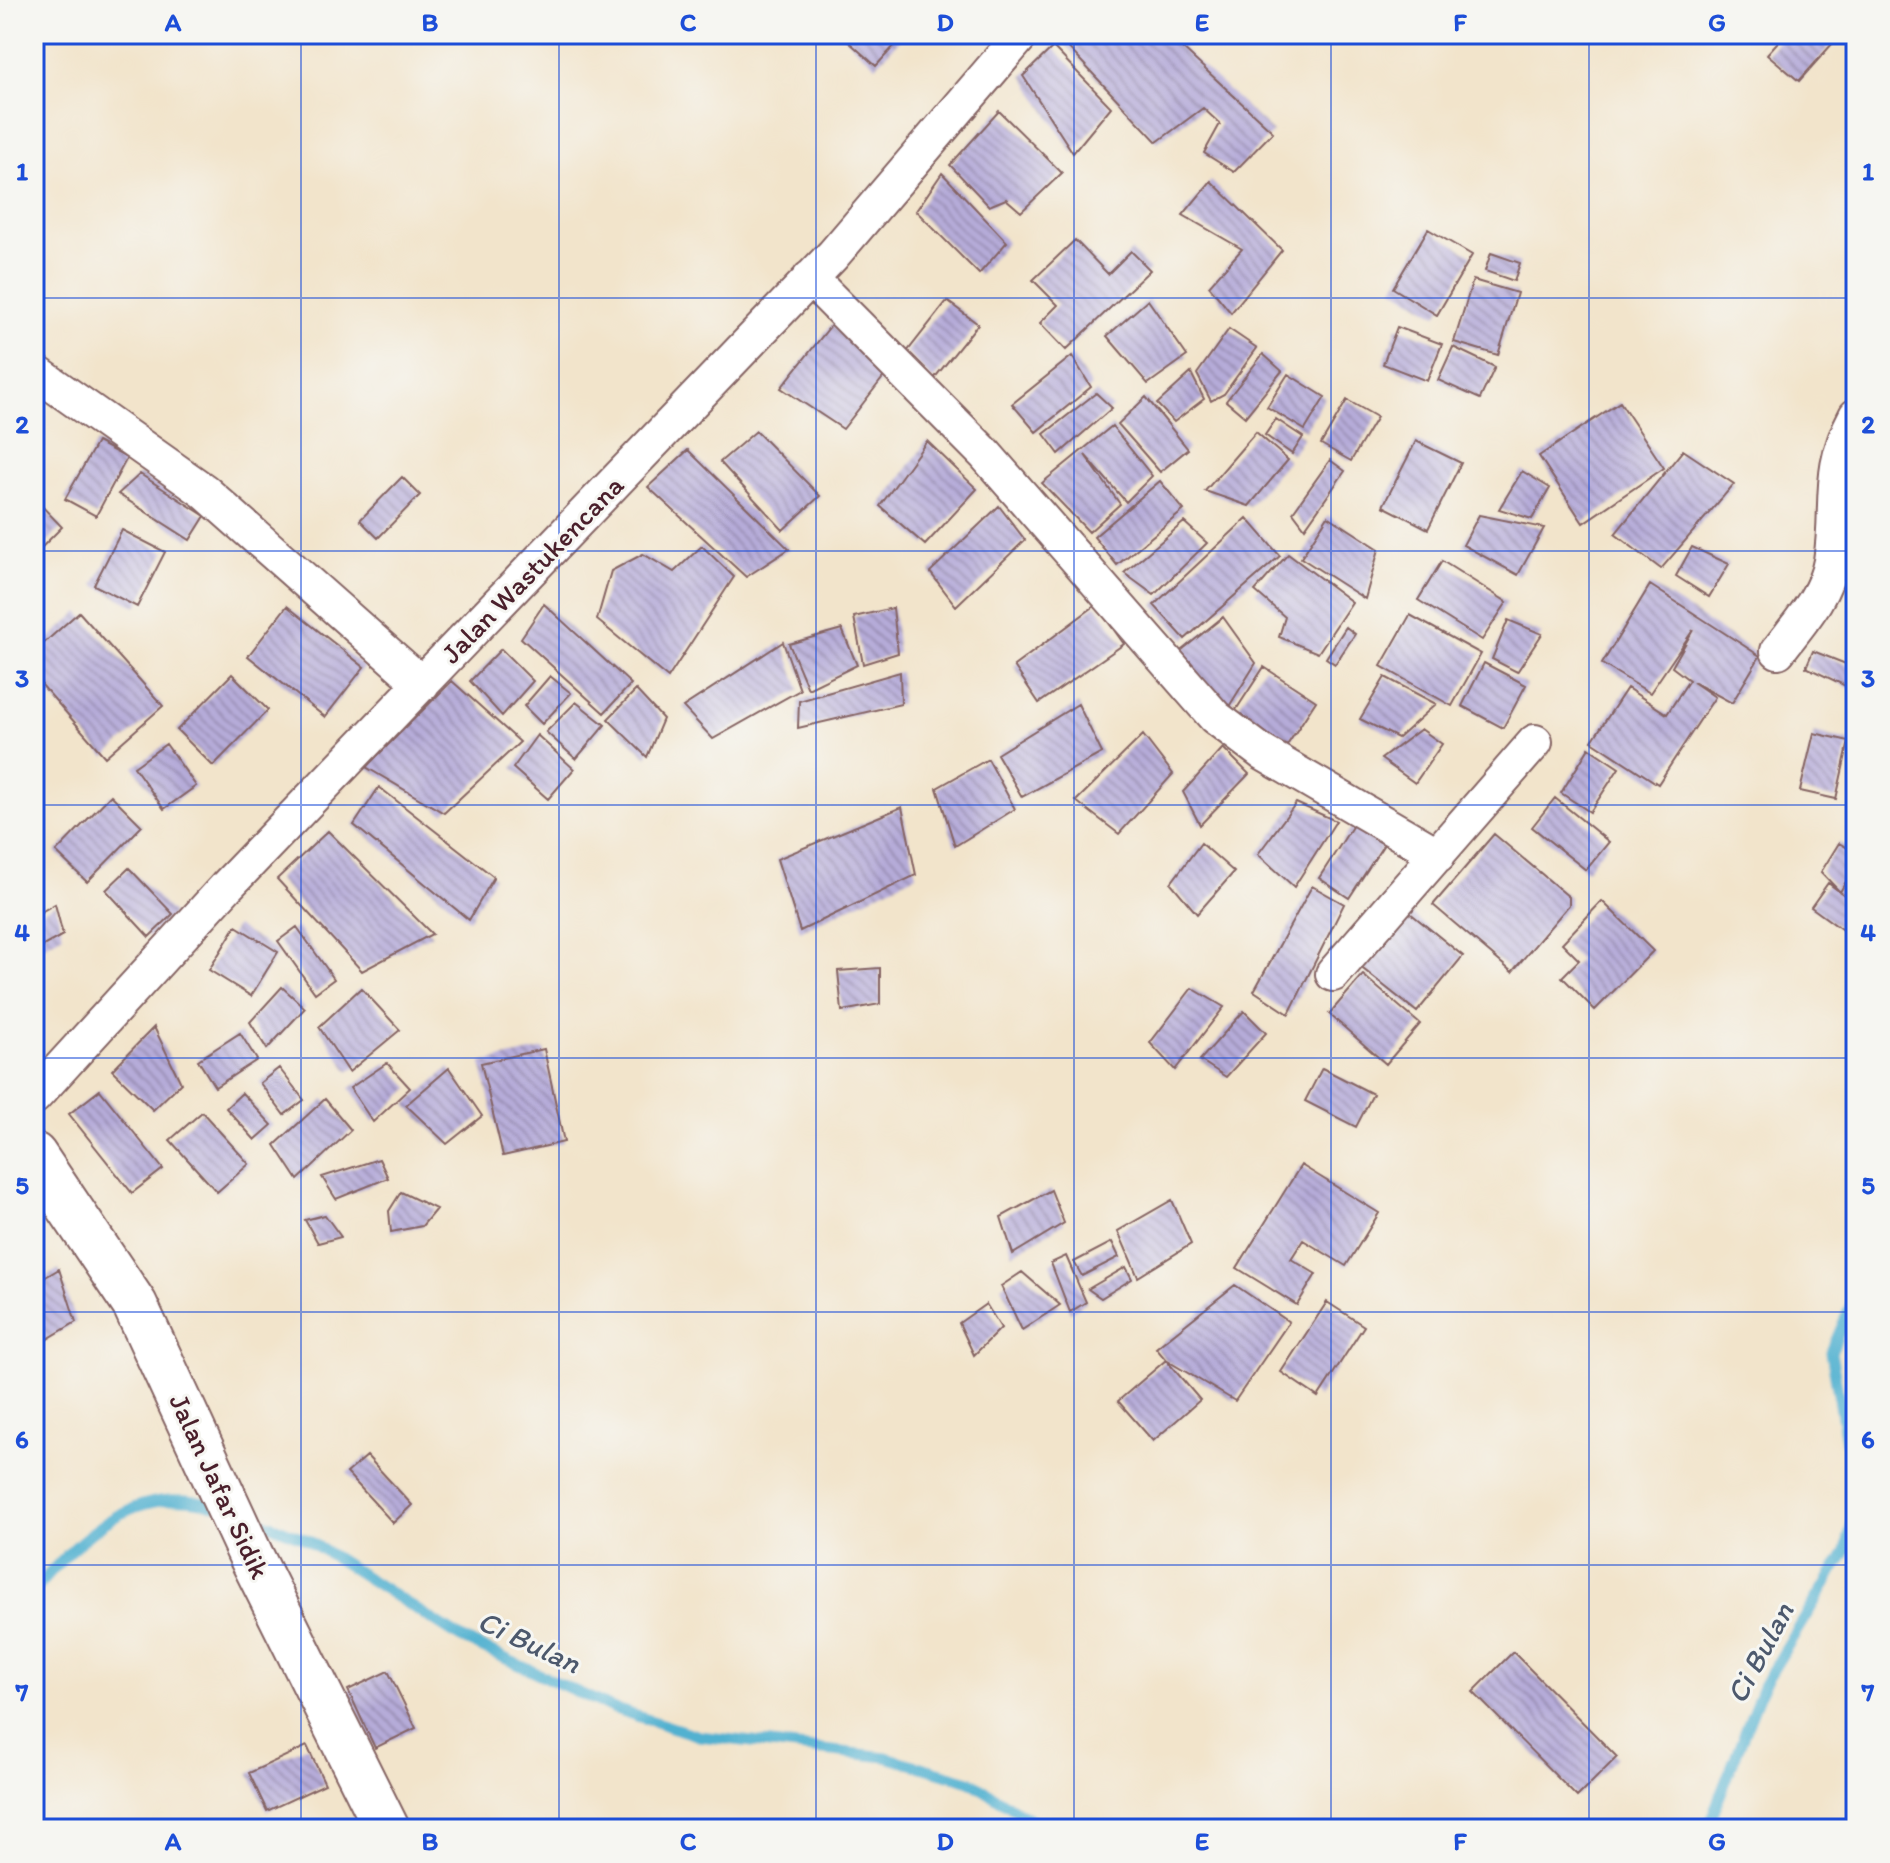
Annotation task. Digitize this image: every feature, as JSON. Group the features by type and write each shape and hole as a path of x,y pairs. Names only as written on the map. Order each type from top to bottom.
{"street":[{"name":"Jalan Wastukencana","path":"34,1097 226,887 810,278 1015,36"},
{"path":"810,278 985,454 1215,717 1263,753 1438,855"},
{"path":"34,371 216,501 422,684"},
{"path":"1778,651 1821,593 1832,550 1833,482 1840,452 1856,416"},
{"path":"1333,974 1535,742"},
{"name":"Jalan Jafar Sidik","path":"34,1155 135,1305 251,1556 387,1829"}],"building":[{"path":"840,34 905,34 876,66"},
{"path":"1071,34 1167,34 1273,132 1234,172 1204,153 1220,124 1203,108 1157,142 1063,42"},
{"path":"1785,34 1841,34 1799,81 1767,54"},
{"path":"1053,47 1111,107 1073,153 1023,76"},
{"path":"999,111 1062,173 1021,212 1006,199 989,206 950,165"},
{"path":"942,173 1007,242 979,274 916,211"},
{"path":"1211,181 1282,250 1231,313 1209,286 1242,249 1183,215"},
{"path":"1428,229 1472,255 1437,315 1393,288"},
{"path":"1075,240 1108,274 1131,251 1150,270 1066,350 1040,323 1058,305 1033,280"},
{"path":"1491,253 1520,263 1514,281 1485,271"},
{"path":"1473,280 1517,293 1498,355 1454,342"},
{"path":"1148,300 1187,356 1148,384 1107,336"},
{"path":"947,301 978,324 933,380 907,352"},
{"path":"832,324 889,370 843,429 781,388"},
{"path":"1397,327 1442,344 1427,381 1383,364"},
{"path":"1229,329 1257,348 1224,394 1211,401 1197,374"},
{"path":"1453,347 1495,367 1480,399 1438,380"},
{"path":"1263,354 1282,371 1245,417 1226,401"},
{"path":"1072,356 1091,387 1036,432 1012,404"},
{"path":"1191,373 1204,399 1174,422 1157,404"},
{"path":"1288,374 1325,397 1305,430 1267,407"},
{"path":"1096,393 1112,408 1059,454 1044,434"},
{"path":"1146,397 1188,449 1160,472 1118,424"},
{"path":"1347,400 1377,417 1351,461 1321,444"},
{"path":"1620,402 1664,468 1583,523 1539,456"},
{"path":"1276,419 1303,437 1292,454 1265,435"},
{"path":"1112,426 1152,476 1126,502 1085,455 1120,504 1089,532 1042,483"},
{"path":"756,431 820,496 783,530 720,462"},
{"path":"1256,432 1288,460 1249,506 1205,491"},
{"path":"927,441 977,489 925,545 880,506"},
{"path":"1416,441 1461,463 1428,529 1383,506"},
{"path":"97,442 127,458 96,516 65,499"},
{"path":"688,450 789,549 746,577 648,487"},
{"path":"1683,450 1734,484 1661,569 1615,534"},
{"path":"1330,460 1345,471 1305,528 1293,512"},
{"path":"1522,471 1550,488 1532,519 1499,509"},
{"path":"140,474 205,516 190,540 118,494"},
{"path":"402,477 420,495 378,538 360,520"},
{"path":"1160,481 1184,510 1117,565 1094,537"},
{"path":"34,498 62,527 34,555"},
{"path":"999,506 1025,540 956,606 930,572"},
{"path":"1479,515 1544,528 1518,575 1463,545"},
{"path":"1328,516 1379,549 1365,599 1301,558"},
{"path":"1247,518 1280,556 1185,639 1154,605"},
{"path":"1184,522 1207,543 1154,595 1124,573"},
{"path":"122,530 165,552 137,607 94,585"},
{"path":"702,546 734,577 668,678 597,620 611,571 643,554 674,572"},
{"path":"1692,547 1729,564 1709,597 1676,576"},
{"path":"1288,554 1352,602 1318,653 1279,637 1285,617 1255,591"},
{"path":"1442,561 1507,602 1482,640 1418,600"},
{"path":"1650,585 1760,656 1732,703 1693,682 1715,697 1658,784 1592,741 1627,688 1667,714 1689,680 1672,667 1693,630 1650,693 1602,664"},
{"path":"544,604 631,684 604,713 521,638"},
{"path":"1096,605 1124,644 1039,703 1014,666"},
{"path":"287,606 364,667 325,717 248,656"},
{"path":"893,608 898,653 863,664 854,617"},
{"path":"79,612 163,706 105,757 34,676 34,652"},
{"path":"1410,615 1481,654 1452,706 1381,666"},
{"path":"1223,617 1256,663 1225,713 1172,658"},
{"path":"1508,620 1542,634 1517,672 1492,659"},
{"path":"1346,627 1355,634 1335,664 1326,658"},
{"path":"842,629 857,665 808,689 789,644"},
{"path":"783,642 800,690 713,739 683,707"},
{"path":"501,649 533,681 502,716 470,681"},
{"path":"1813,651 1856,668 1856,691 1806,667"},
{"path":"1484,663 1526,685 1503,728 1462,706"},
{"path":"1264,667 1316,701 1282,753 1230,719"},
{"path":"900,672 901,704 798,728 799,701"},
{"path":"232,674 268,710 213,766 177,730"},
{"path":"550,676 571,693 542,724 524,706"},
{"path":"1385,677 1436,704 1398,738 1360,719"},
{"path":"452,681 520,742 444,813 366,767"},
{"path":"636,690 663,719 647,757 608,719"},
{"path":"576,702 605,725 576,759 546,732"},
{"path":"1078,704 1102,753 1022,797 997,754"},
{"path":"1421,729 1442,744 1415,783 1381,759"},
{"path":"1814,733 1849,741 1836,799 1800,791"},
{"path":"537,735 574,769 548,799 513,768"},
{"path":"1143,735 1173,774 1119,834 1076,801"},
{"path":"166,744 196,786 164,809 134,767"},
{"path":"1223,748 1249,774 1200,825 1183,792"},
{"path":"1589,748 1619,768 1590,812 1561,793"},
{"path":"988,759 1015,809 955,846 937,788"},
{"path":"379,787 494,877 469,920 354,825"},
{"path":"111,795 142,826 87,882 56,852"},
{"path":"1555,798 1609,842 1586,870 1532,827"},
{"path":"1296,803 1336,821 1294,887 1258,854"},
{"path":"902,807 916,875 800,931 777,859"},
{"path":"1355,822 1386,841 1349,898 1319,878"},
{"path":"328,831 432,934 362,971 277,879"},
{"path":"1494,834 1569,897 1569,905 1512,972 1433,905"},
{"path":"1201,843 1234,872 1197,914 1171,883"},
{"path":"1839,843 1856,853 1856,864 1840,892 1821,872"},
{"path":"129,868 173,914 149,937 106,890"},
{"path":"1828,883 1856,903 1855,939 1811,907"},
{"path":"1312,886 1344,904 1289,1014 1254,991"},
{"path":"1602,901 1653,951 1595,1010 1562,977 1579,960 1562,943"},
{"path":"55,904 63,935 34,951 34,916"},
{"path":"1404,908 1463,956 1417,1012 1358,965"},
{"path":"236,926 278,952 251,996 209,970"},
{"path":"297,927 334,979 315,993 278,941"},
{"path":"880,968 880,1004 842,1011 838,971"},
{"path":"1363,975 1420,1024 1386,1064 1329,1014"},
{"path":"282,987 305,1008 267,1049 250,1022"},
{"path":"361,988 400,1030 349,1072 319,1027"},
{"path":"1192,988 1224,1007 1175,1070 1150,1043"},
{"path":"1244,1011 1266,1033 1226,1077 1200,1060"},
{"path":"154,1027 181,1083 153,1110 112,1070"},
{"path":"240,1033 257,1060 215,1087 198,1060"},
{"path":"544,1049 564,1142 503,1156 481,1063"},
{"path":"387,1063 410,1088 373,1122 350,1088"},
{"path":"279,1068 304,1100 284,1115 260,1083"},
{"path":"449,1068 482,1116 447,1144 406,1105"},
{"path":"1322,1068 1373,1094 1356,1127 1305,1101"},
{"path":"100,1090 163,1169 132,1193 69,1114"},
{"path":"242,1093 272,1125 255,1140 226,1108"},
{"path":"325,1099 351,1130 298,1180 275,1145"},
{"path":"202,1112 249,1164 217,1192 170,1140"},
{"path":"379,1159 388,1178 336,1199 322,1177"},
{"path":"1301,1165 1379,1213 1346,1266 1303,1240 1291,1259 1316,1274 1297,1305 1237,1268"},
{"path":"1051,1190 1064,1223 1013,1254 1001,1217"},
{"path":"401,1192 436,1209 422,1226 391,1232 389,1211"},
{"path":"1172,1200 1191,1244 1138,1277 1118,1231"},
{"path":"325,1215 341,1237 318,1243 305,1220"},
{"path":"1112,1242 1119,1257 1082,1276 1074,1262"},
{"path":"1066,1256 1086,1302 1070,1312 1051,1263"},
{"path":"1126,1267 1132,1279 1101,1298 1088,1289"},
{"path":"59,1269 76,1322 34,1347 34,1284"},
{"path":"1022,1272 1060,1305 1022,1330 1001,1286"},
{"path":"1235,1285 1289,1322 1235,1401 1166,1360 1156,1348"},
{"path":"1327,1302 1364,1326 1318,1397 1281,1372"},
{"path":"986,1304 1001,1328 974,1355 959,1323"},
{"path":"1166,1360 1200,1400 1153,1441 1118,1401"},
{"path":"367,1456 412,1505 393,1523 347,1473"},
{"path":"1513,1652 1617,1757 1577,1797 1473,1692"},
{"path":"388,1671 416,1728 375,1748 348,1690"},
{"path":"307,1746 325,1784 267,1811 249,1773"}],"waterway":[{"name":"Ci Bulan","path":"1856,1293 1831,1352 1856,1499"},
{"name":"Ci Bulan","path":"34,1591 71,1550 112,1518 159,1501 186,1500 214,1505"},
{"name":"Ci Bulan","path":"1707,1829 1763,1686 1846,1551 1856,1503"},
{"name":"Ci Bulan","path":"246,1515 306,1539 461,1638 612,1708 699,1736 886,1757 970,1781 1045,1829"}]}
